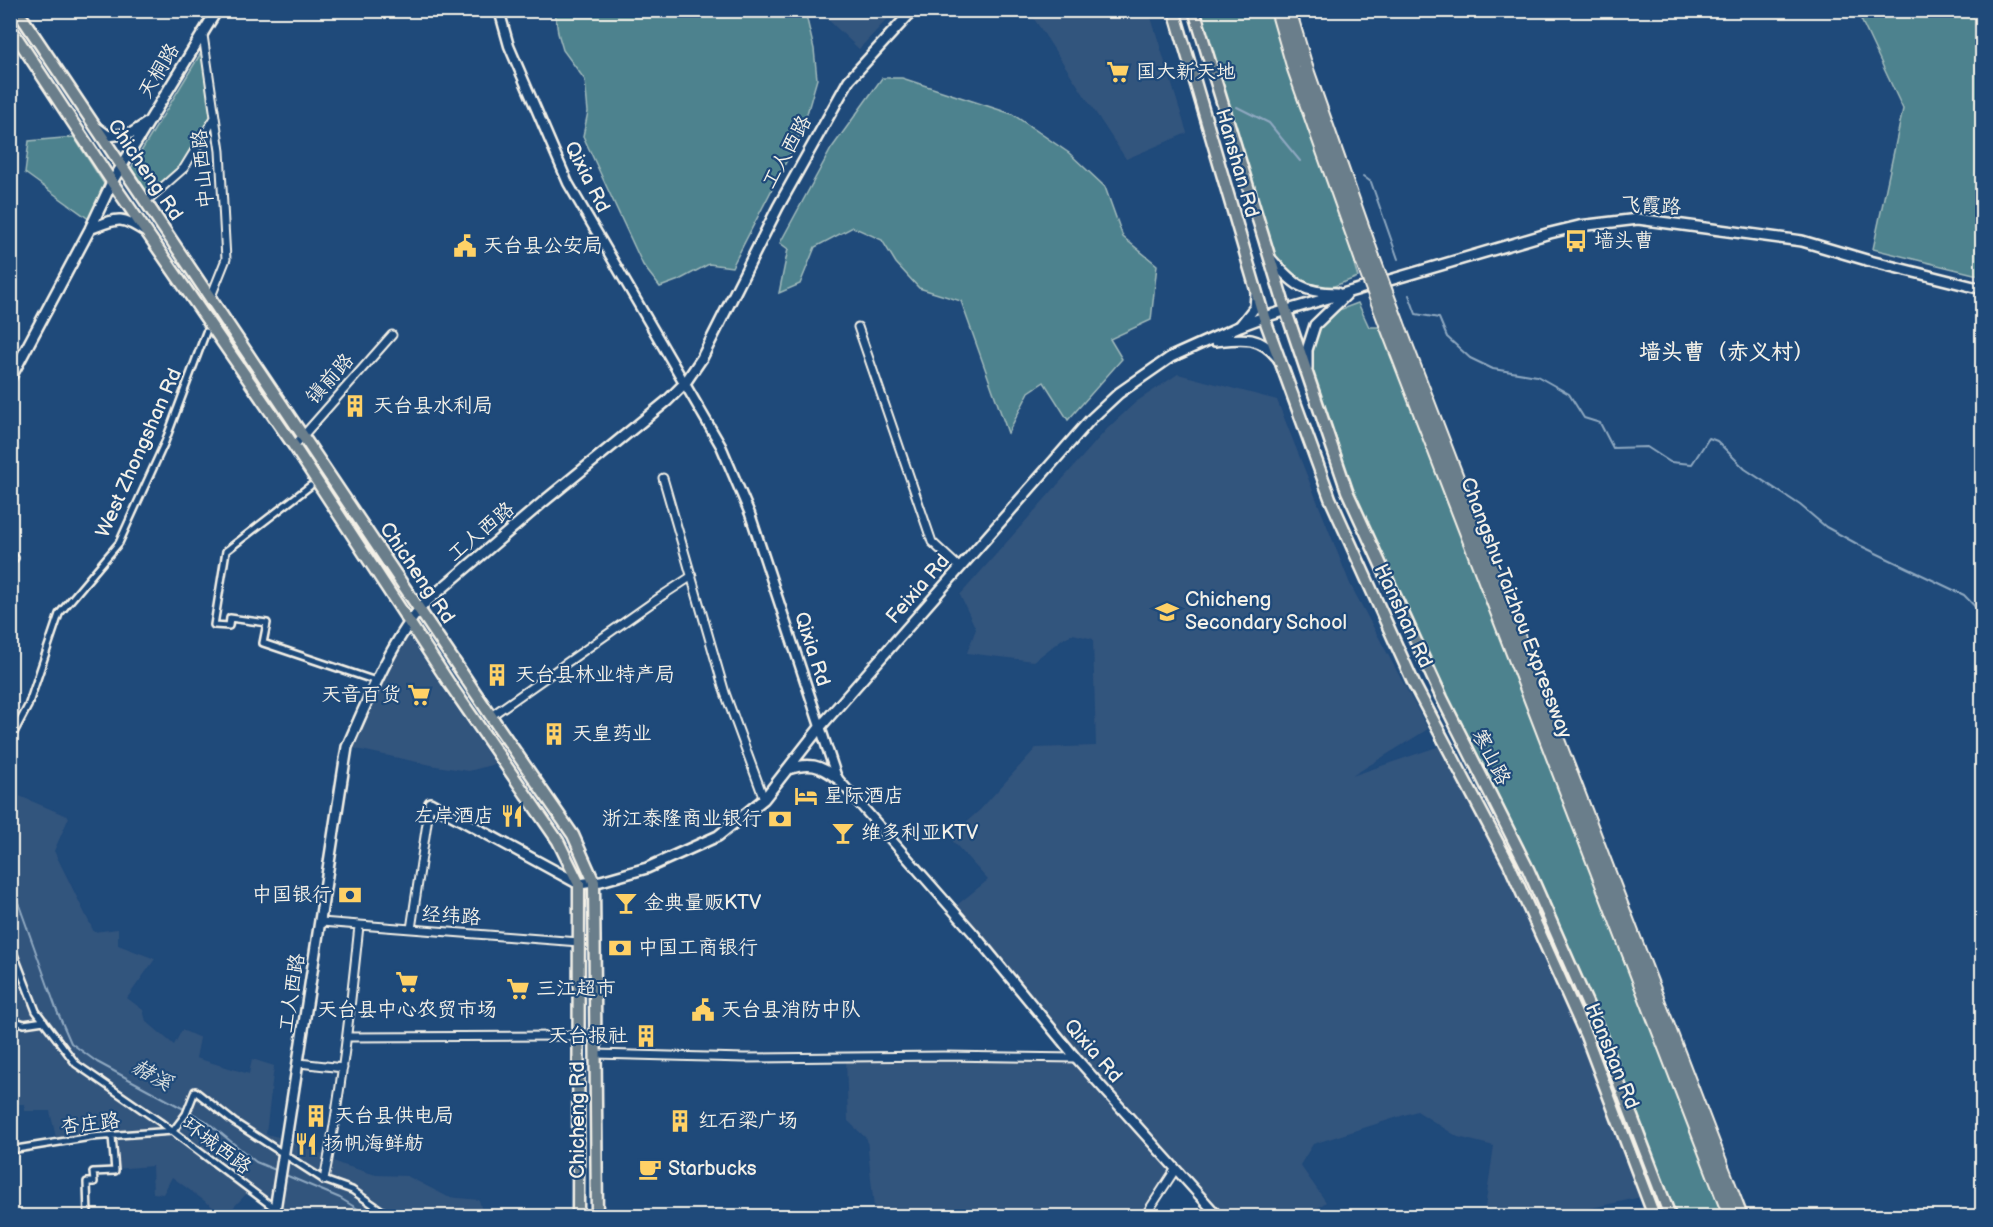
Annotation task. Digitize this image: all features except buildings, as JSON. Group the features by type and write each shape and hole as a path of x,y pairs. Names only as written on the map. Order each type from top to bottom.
{"highway":[{"name":"Changshu-Taizhou Expressway","path":"1277,10 1294,69 1730,1216"},
{"name":"Changshu-Taizhou Expressway","path":"1289,10 1368,259"},
{"name":"Changshu-Taizhou Expressway","path":"1393,326 1741,1216"}],"main road":[{"name":"Chicheng Rd","path":"17,10 121,168 573,835 594,882 597,1216"},
{"name":"天桐路","path":"10,379 90,229 112,182 217,10"},
{"name":"工人西路","path":"275,1213 346,747 376,681 420,609 543,502 685,384 702,358 778,207 849,80 913,10"},
{"name":"Hanshan Rd","path":"1174,10 1264,317 1334,509 1414,684 1509,864 1586,1036 1654,1216"},
{"name":"Hanshan Rd","path":"1194,10 1286,311"},
{"name":"Chicheng Rd","path":"10,27 112,182 294,446 507,768 558,841 579,884 578,1216"},
{"path":"93,126 108,135 132,133 149,122"},
{"path":"90,229 115,219 129,221 148,234"},
{"name":"飞霞路","path":"1286,311 1550,232 1638,219 1802,241 1870,261 1983,289"},
{"path":"1269,255 1289,280 1316,293 1349,293"},
{"path":"1240,326 1255,307 1256,291"},
{"path":"1306,374 1307,350 1315,326 1349,293"},
{"name":"Feixia Rd","path":"579,884 647,868 718,836 764,799 820,726 1090,420 1119,393 1171,357 1240,326 1286,311"},
{"name":"寒山路","path":"1286,311 1347,491 1442,698 1528,869 1599,1028 1670,1216"},
{"path":"1204,342 1237,338 1257,340 1270,349 1279,360"},
{"path":"507,768 520,759"},
{"path":"788,769 804,764 822,768 837,778"},
{"path":"430,803 579,884"},
{"path":"579,1112 596,1111"}],"street":[{"name":"Qixia Rd","path":"499,10 509,46 568,183 721,447 750,514 837,778 974,934 1076,1058 1174,1170 1218,1216"},
{"name":"中山西路","path":"202,35 220,151 226,259 210,298"},
{"path":"150,198 184,168 215,118"},
{"path":"858,327 932,542 960,568"},
{"name":"West Zhongshan Rd","path":"10,740 28,706 59,614 119,543 165,442 206,332"},
{"name":"镇前路","path":"294,446 392,335"},
{"path":"663,478 725,693 764,799"},
{"path":"310,486 226,551 214,625 229,626 230,618 267,623 263,643 376,681"},
{"path":"491,716 692,576"},
{"path":"411,929 430,803"},
{"name":"经纬路","path":"321,922 579,942"},
{"path":"324,1180 335,1128 348,1037 359,926"},
{"name":"环城西路","path":"10,944 13,960 36,1011 76,1064 173,1131 275,1213 285,1216"},
{"path":"10,1019 24,1024 44,1021"},
{"path":"348,1037 580,1036"},
{"path":"596,1054 744,1058 944,1056 1076,1058"},
{"path":"299,1063 343,1068"},
{"path":"173,1131 186,1114 195,1091 234,1122 324,1180 352,1190 383,1214"},
{"name":"杏庄路","path":"10,1150 91,1137 173,1131"},
{"path":"88,1216 87,1182 94,1182 93,1172 115,1171 112,1136"},
{"path":"1145,1216 1174,1170"}],"shaded area":[{"path":"819,11 895,11 859,49"},
{"name":"国大新天地","path":"1029,11 1149,11 1187,133 1126,159"},
{"path":"1178,374 1277,400 1350,584 1428,729 1352,776 1446,744 1586,1036 1646,1196 1573,1212 1485,1208 1494,1146 1458,1137 1417,1111 1313,1144 1300,1165 1326,1202 1306,1216 1218,1216 1175,1170 1145,1216 880,1216 874,1208 867,1139 848,1121 846,1057 1075,1058 952,909 988,880 949,837 980,810 1036,748 1096,746 1093,639 1073,634 1062,639 1034,661 967,653 976,629 960,595 1107,429 1136,402"},
{"path":"405,631 495,764 469,771 347,747"},
{"path":"10,792 69,817 54,851 94,932 118,929 118,945 155,959 127,998 143,1010 146,1021 174,1045 182,1030 200,1038 196,1058 249,1074 252,1059 274,1066 266,1134 299,1142 340,1164 376,1175 407,1176 448,1197 479,1200 483,1215 513,1216 287,1216 251,1189 225,1216 172,1177 163,1194 153,1193 152,1166 114,1169 110,1135 57,1142 50,1111 25,1111 24,1104 17,1104 11,1081"}],"green space":[{"path":"555,11 805,11 814,49 817,79 802,131 732,267 709,264 660,287 643,265 583,136 588,112 585,80 563,50"},
{"path":"1194,11 1277,11 1362,261 1354,264 1358,277 1316,293 1289,280 1269,255"},
{"path":"1857,11 1982,11 1982,276 1873,249 1903,109"},
{"path":"204,48 215,119 184,168 150,198 131,168"},
{"path":"882,78 902,78 1012,114 1069,153 1105,187 1123,237 1157,265 1151,320 1110,339 1122,359 1068,420 1044,382 1029,392 1008,433 961,301 919,288 896,263 882,240 853,227 815,247 800,284 779,293 788,249 780,243 831,149"},
{"path":"74,137 108,190 93,222 25,173 29,141"},
{"path":"1358,303 1369,327 1387,327 1730,1216 1670,1216 1598,1028 1393,594 1306,374 1315,325 1331,308 1342,309"}],"waterway":[{"path":"1237,107 1269,123 1300,161"},
{"path":"1363,176 1371,182 1398,259"},
{"path":"1409,295 1416,314 1439,318 1447,337 1470,358 1493,369 1537,376 1569,394 1584,418 1600,423 1613,448 1647,447 1670,462 1692,464 1709,438 1717,441 1745,469 1800,505 1826,527 1964,595 1982,614"},
{"name":"赭溪","path":"10,880 57,1011 71,1043 97,1062 206,1121 256,1162 278,1171"},
{"name":"赭溪","path":"283,1174 340,1198 369,1216"}],"place":[{"name":"国大新天地","path":"1118,72"},
{"name":"墙头曹","path":"1576,241"},
{"name":"天台县公安局","path":"465,246"},
{"name":"天台县水利局","path":"355,406"},
{"name":"Chicheng Secondary School","path":"1167,612"},
{"name":"天台县林业特产局","path":"497,675"},
{"name":"天音百货","path":"419,695"},
{"name":"天皇药业","path":"554,734"},
{"name":"星际酒店","path":"806,796"},
{"name":"左岸酒店","path":"512,816"},
{"name":"浙江泰隆商业银行","path":"780,819"},
{"name":"维多利亚KTV","path":"843,833"},
{"name":"中国银行","path":"350,895"},
{"name":"金典量贩KTV","path":"626,903"},
{"name":"中国工商银行","path":"620,948"},
{"name":"天台县中心农贸市场","path":"407,982"},
{"name":"三江超市","path":"518,989"},
{"name":"天台县消防中队","path":"703,1010"},
{"name":"天台报社","path":"646,1036"},
{"name":"天台县供电局","path":"316,1116"},
{"name":"红石梁广场","path":"680,1121"},
{"name":"扬帆海鲜舫","path":"306,1144"},
{"name":"Starbucks","path":"650,1169"}],"district":[{"name":"墙头曹（赤义村）","path":"1727,352"}]}
